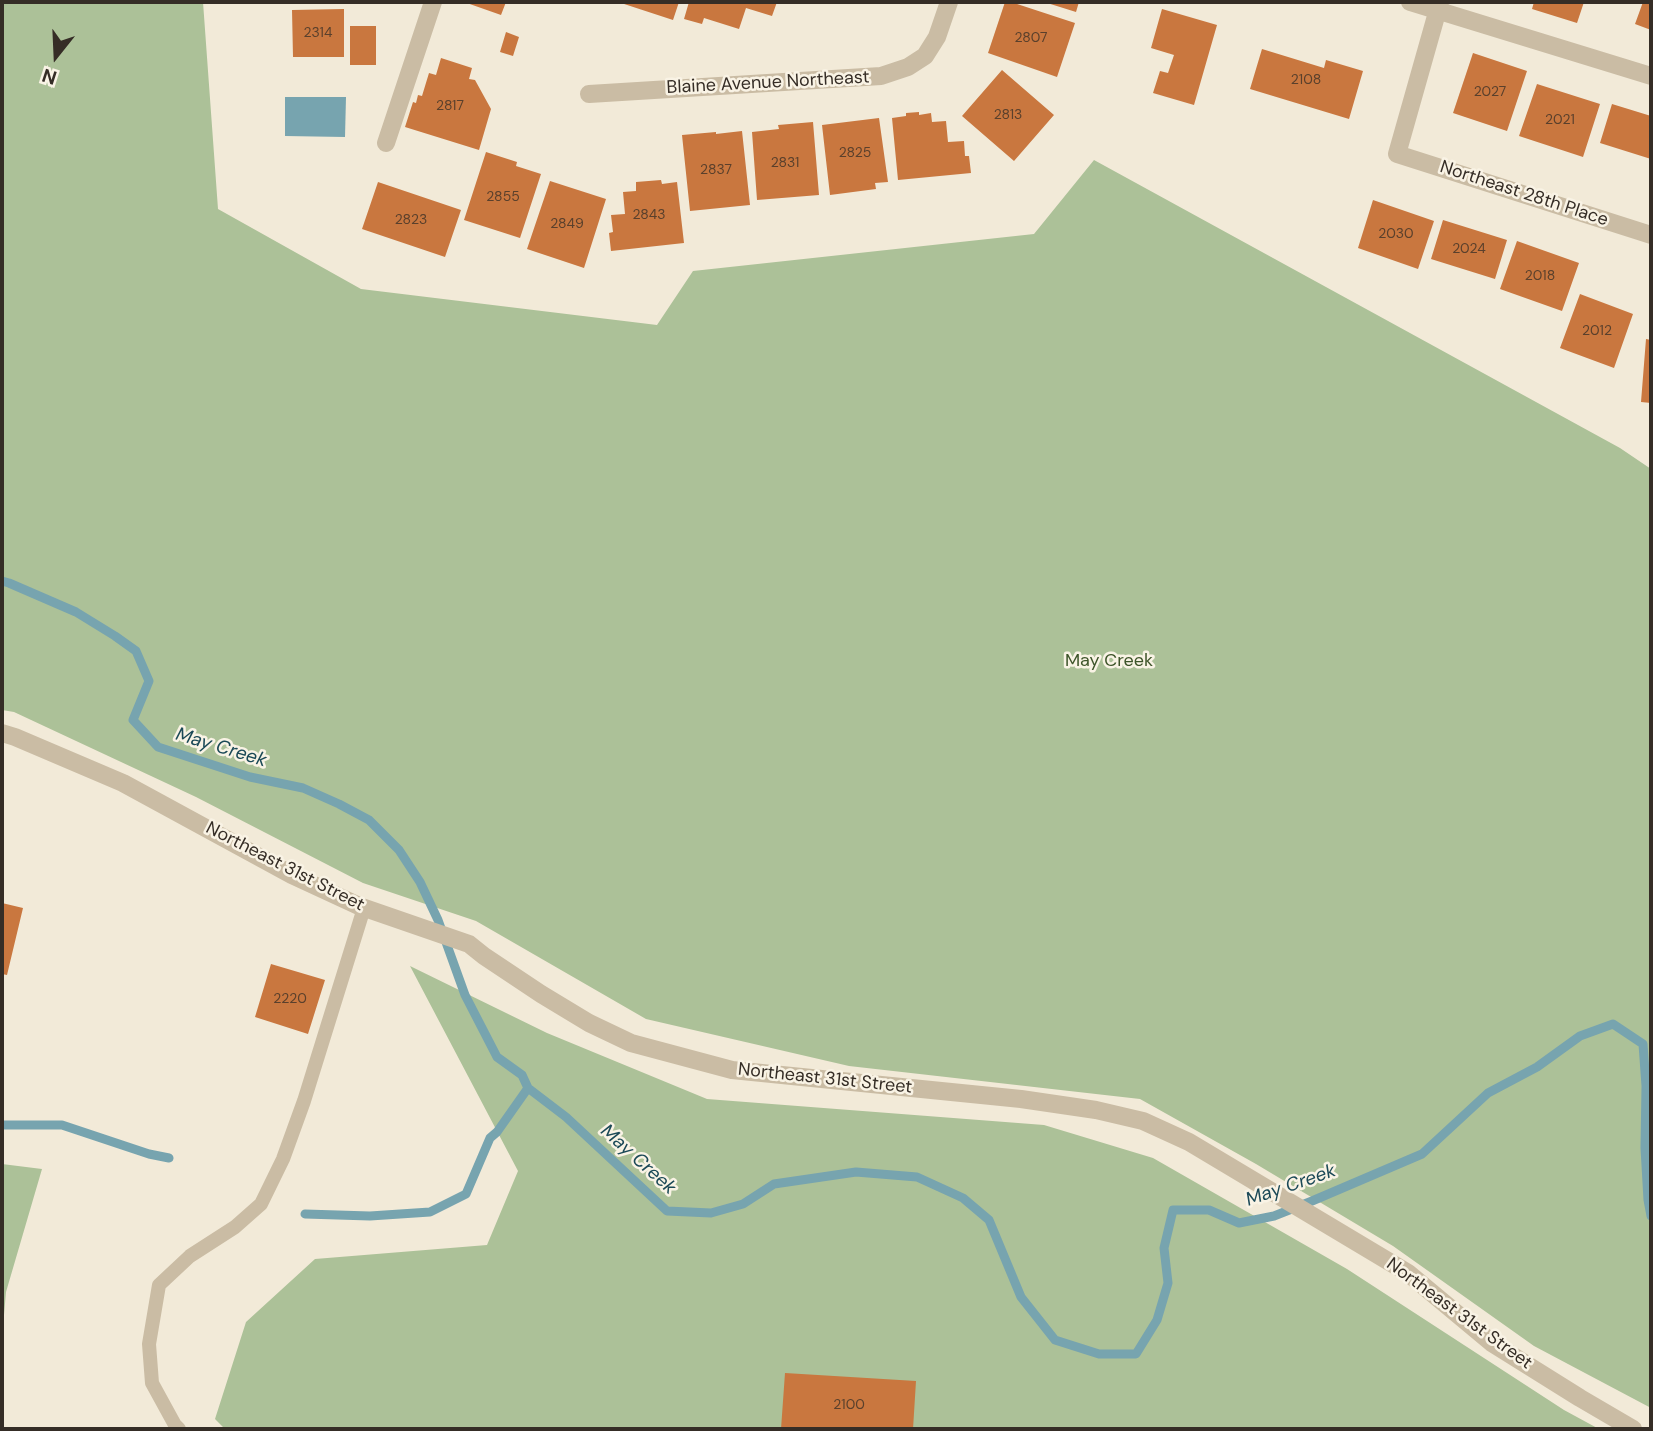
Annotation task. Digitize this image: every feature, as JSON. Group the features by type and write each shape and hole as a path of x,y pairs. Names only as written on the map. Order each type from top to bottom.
{"street":[{"path":"386,142 433,2"},
{"name":"Blaine Avenue Northeast","path":"589,94 881,76 908,67 925,56 937,37 949,2"},
{"path":"1410,2 1439,6 1651,76"},
{"name":"Northeast 28th Place","path":"1439,6 1397,154 1651,235"},
{"name":"Northeast 31st Street","path":"2,733 123,783 292,875 364,908 469,944 589,1023 631,1043 732,1070 1021,1099 1096,1110 1143,1121 1189,1142 1408,1273 1492,1343 1633,1429"}],"lane":[{"path":"179,1429 152,1384 149,1344 159,1285 190,1256 235,1227 261,1203 283,1159 304,1101 364,908"}],"green space":[{"name":"May Creek","path":"2,2 203,2 218,209 361,289 657,325 693,271 1034,234 1094,160 1620,448 1651,469 1651,1408 1534,1346 1393,1246 1140,1099 849,1066 646,1019 476,921 363,883 196,797 14,712 2,710"},
{"name":"May Creek","path":"410,966 547,1033 707,1099 1044,1125 1153,1158 1347,1269 1564,1410 1599,1429 225,1429 215,1419 246,1322 315,1259 487,1245 518,1171"},
{"path":"2,1164 42,1169 6,1292 2,1338"}],"water":[{"path":"285,97 346,97 345,137 285,136"}],"building":[{"path":"464,2 506,2 501,15"},
{"path":"618,2 679,2 673,20"},
{"path":"689,2 777,2 772,16 746,8 739,29 704,18 702,24 684,19"},
{"path":"1005,2 1075,23 1057,77 988,53"},
{"path":"1044,2 1079,2 1076,12"},
{"path":"1534,2 1584,2 1577,23 1532,9"},
{"path":"1643,2 1651,2 1651,30 1635,24"},
{"path":"344,9 344,57 293,57 292,10"},
{"path":"1162,9 1217,25 1194,105 1153,93 1160,71 1168,73 1174,55 1151,48"},
{"path":"350,26 376,26 376,65 350,65"},
{"path":"506,32 519,37 513,56 500,52"},
{"path":"1262,49 1324,68 1326,60 1363,71 1349,119 1250,89"},
{"path":"1473,53 1527,71 1507,131 1453,113"},
{"path":"441,58 472,68 469,79 475,80 491,109 479,150 405,127 413,102 416,103 418,95 422,96 429,73 436,75"},
{"path":"1002,70 1054,115 1014,161 962,116"},
{"path":"1537,84 1600,104 1583,157 1519,136"},
{"path":"1612,104 1651,116 1651,159 1600,143"},
{"path":"919,112 919,115 931,113 932,122 946,121 948,142 964,141 965,156 969,156 971,173 898,180 892,118"},
{"path":"879,118 888,182 875,183 876,189 830,195 822,125"},
{"path":"813,122 819,195 757,200 752,132 779,129 778,125"},
{"path":"742,131 750,205 690,211 682,135"},
{"path":"486,152 517,162 516,166 541,174 520,238 464,220"},
{"path":"661,180 662,184 677,182 684,243 611,251 611,215 625,214 623,192 636,191 636,182"},
{"path":"550,181 606,199 584,268 527,249"},
{"path":"378,182 461,210 445,257 362,229"},
{"path":"1373,200 1434,221 1418,269 1358,248"},
{"path":"1443,220 1507,240 1495,279 1431,259"},
{"path":"1517,241 1579,263 1562,311 1500,289"},
{"path":"1580,294 1633,314 1614,368 1560,348"},
{"path":"1646,339 1651,340 1651,403 1641,402"},
{"path":"2,903 23,908 7,975 2,974"},
{"path":"271,964 325,980 308,1034 255,1017"},
{"path":"785,1373 916,1381 913,1429 781,1429"}],"waterway":[{"name":"May Creek","path":"2,581 76,612 136,651 149,681 133,720 158,747 250,777 303,788 369,820 399,850 420,882 438,920 465,995 497,1057 522,1075 528,1088 566,1117 667,1211 711,1213 743,1204 774,1184 856,1172 917,1177 963,1198 989,1220 1021,1297 1055,1340 1099,1354 1136,1354 1157,1320 1168,1283 1164,1248 1173,1210 1209,1210 1239,1223 1274,1216 1312,1201 1422,1154 1488,1093 1537,1067 1580,1036 1613,1024 1643,1044 1646,1086 1645,1148 1651,1216"},
{"path":"305,1214 370,1216 430,1212 466,1194 490,1138 528,1088"},
{"path":"2,1125 62,1125 169,1158"}]}
